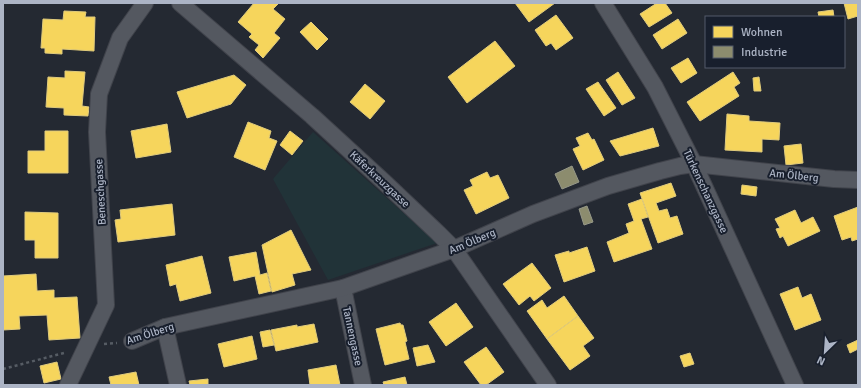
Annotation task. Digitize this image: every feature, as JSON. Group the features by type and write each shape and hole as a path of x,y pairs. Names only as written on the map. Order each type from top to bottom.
{"street":[{"name":"Beneschgasse","path":"68,385 106,305 97,132 99,94 120,38 145,3"},
{"name":"Käferkreuzgasse","path":"180,3 312,116 454,249 548,385"},
{"name":"Türkenschanzgasse","path":"603,3 655,87 694,164 795,385"},
{"name":"Am Ölberg","path":"132,341 165,327 343,288 454,249 533,214 608,186 680,166 694,164 834,179 858,180"},
{"name":"Tannengasse","path":"343,288 363,385"},
{"path":"165,327 178,385"}],"path":[{"name":"Am Ölberg","path":"3,369 87,347 132,341"}],"shaded area":[{"path":"313,132 437,243 328,280 273,179"}],"building: Wohnen":[{"path":"254,3 278,4 273,9 285,19 274,33 280,38 263,58 255,50 259,45 249,37 252,34 238,22"},
{"path":"515,3 555,3 529,22"},
{"path":"657,3 665,3 672,13 649,27 640,14"},
{"path":"844,3 858,3 858,16 848,19"},
{"path":"833,10 834,16 819,16 818,12"},
{"path":"64,11 86,12 85,17 95,17 94,51 62,49 62,54 45,53 45,48 41,48 43,19 63,20"},
{"path":"556,15 573,38 556,50 551,43 546,46 535,30"},
{"path":"678,19 687,33 662,49 653,35"},
{"path":"311,22 328,39 317,50 300,32"},
{"path":"495,41 515,66 467,103 448,77"},
{"path":"688,58 697,73 681,83 671,68"},
{"path":"65,71 85,72 82,106 89,107 88,116 64,115 64,108 46,107 48,77 65,78"},
{"path":"618,72 635,98 622,105 606,80"},
{"path":"733,72 740,83 734,87 739,96 700,121 687,102"},
{"path":"234,75 246,85 231,104 187,118 177,92"},
{"path":"759,77 761,91 754,91 753,78"},
{"path":"598,82 616,108 604,116 586,89"},
{"path":"365,84 385,101 370,119 350,102"},
{"path":"727,114 749,116 749,121 780,123 779,140 762,139 762,152 725,150"},
{"path":"248,122 271,131 269,138 277,141 265,170 234,157"},
{"path":"167,124 171,152 136,158 131,131"},
{"path":"653,128 659,146 620,156 610,141"},
{"path":"45,131 68,131 68,173 28,173 28,151 45,151"},
{"path":"290,131 303,141 292,155 280,145"},
{"path":"588,133 592,140 594,139 604,160 583,170 573,149 580,146 576,138"},
{"path":"801,144 803,163 786,165 784,146"},
{"path":"487,172 490,178 498,175 509,198 476,214 464,190 473,186 470,180"},
{"path":"671,183 676,196 656,203 659,211 667,209 670,218 677,216 683,234 658,243 640,193"},
{"path":"742,185 757,187 756,196 741,194"},
{"path":"642,199 648,217 641,219 652,249 614,262 607,242 629,233 626,224 634,221 628,204"},
{"path":"172,204 175,235 118,242 115,220 121,219 120,210"},
{"path":"858,207 858,239 852,241 851,237 842,240 834,216"},
{"path":"795,210 801,223 813,217 820,231 788,246 783,236 780,238 776,229 780,228 775,219"},
{"path":"25,212 58,213 58,258 35,258 35,240 25,240"},
{"path":"291,230 311,270 292,274 295,285 272,292 262,245"},
{"path":"587,247 595,271 564,282 555,255 569,251 569,253"},
{"path":"256,252 260,275 267,273 271,291 259,294 255,276 234,281 229,257"},
{"path":"202,256 211,293 180,301 176,284 170,286 166,265"},
{"path":"532,263 551,288 534,301 530,296 519,305 503,284"},
{"path":"36,274 37,291 54,290 54,298 77,297 80,338 49,340 47,315 19,316 20,329 3,330 3,276"},
{"path":"798,287 802,298 811,294 821,320 795,330 780,294"},
{"path":"564,296 578,316 547,339 527,311 542,300 547,308"},
{"path":"456,303 473,327 446,346 429,322"},
{"path":"578,316 594,338 583,346 590,356 570,370 547,339"},
{"path":"400,323 403,325 407,341 405,342 409,359 385,365 376,329"},
{"path":"314,324 318,342 276,351 271,330 297,325 297,327"},
{"path":"270,330 274,345 263,347 260,332"},
{"path":"252,336 257,359 224,367 218,344"},
{"path":"858,340 858,349 850,353 847,345"},
{"path":"428,345 435,362 417,366 413,348"},
{"path":"486,347 504,372 486,385 481,385 464,362"},
{"path":"690,353 694,364 684,367 680,356"},
{"path":"57,362 61,379 44,383 40,366"},
{"path":"336,365 340,385 310,385 308,370"},
{"path":"136,372 139,385 111,385 109,377"},
{"path":"405,377 407,385 384,385 383,382"},
{"path":"208,379 208,385 190,385 189,381"}],"building: Industrie":[{"path":"572,166 579,182 562,189 555,174"},
{"path":"587,206 593,222 584,225 579,209"}]}
